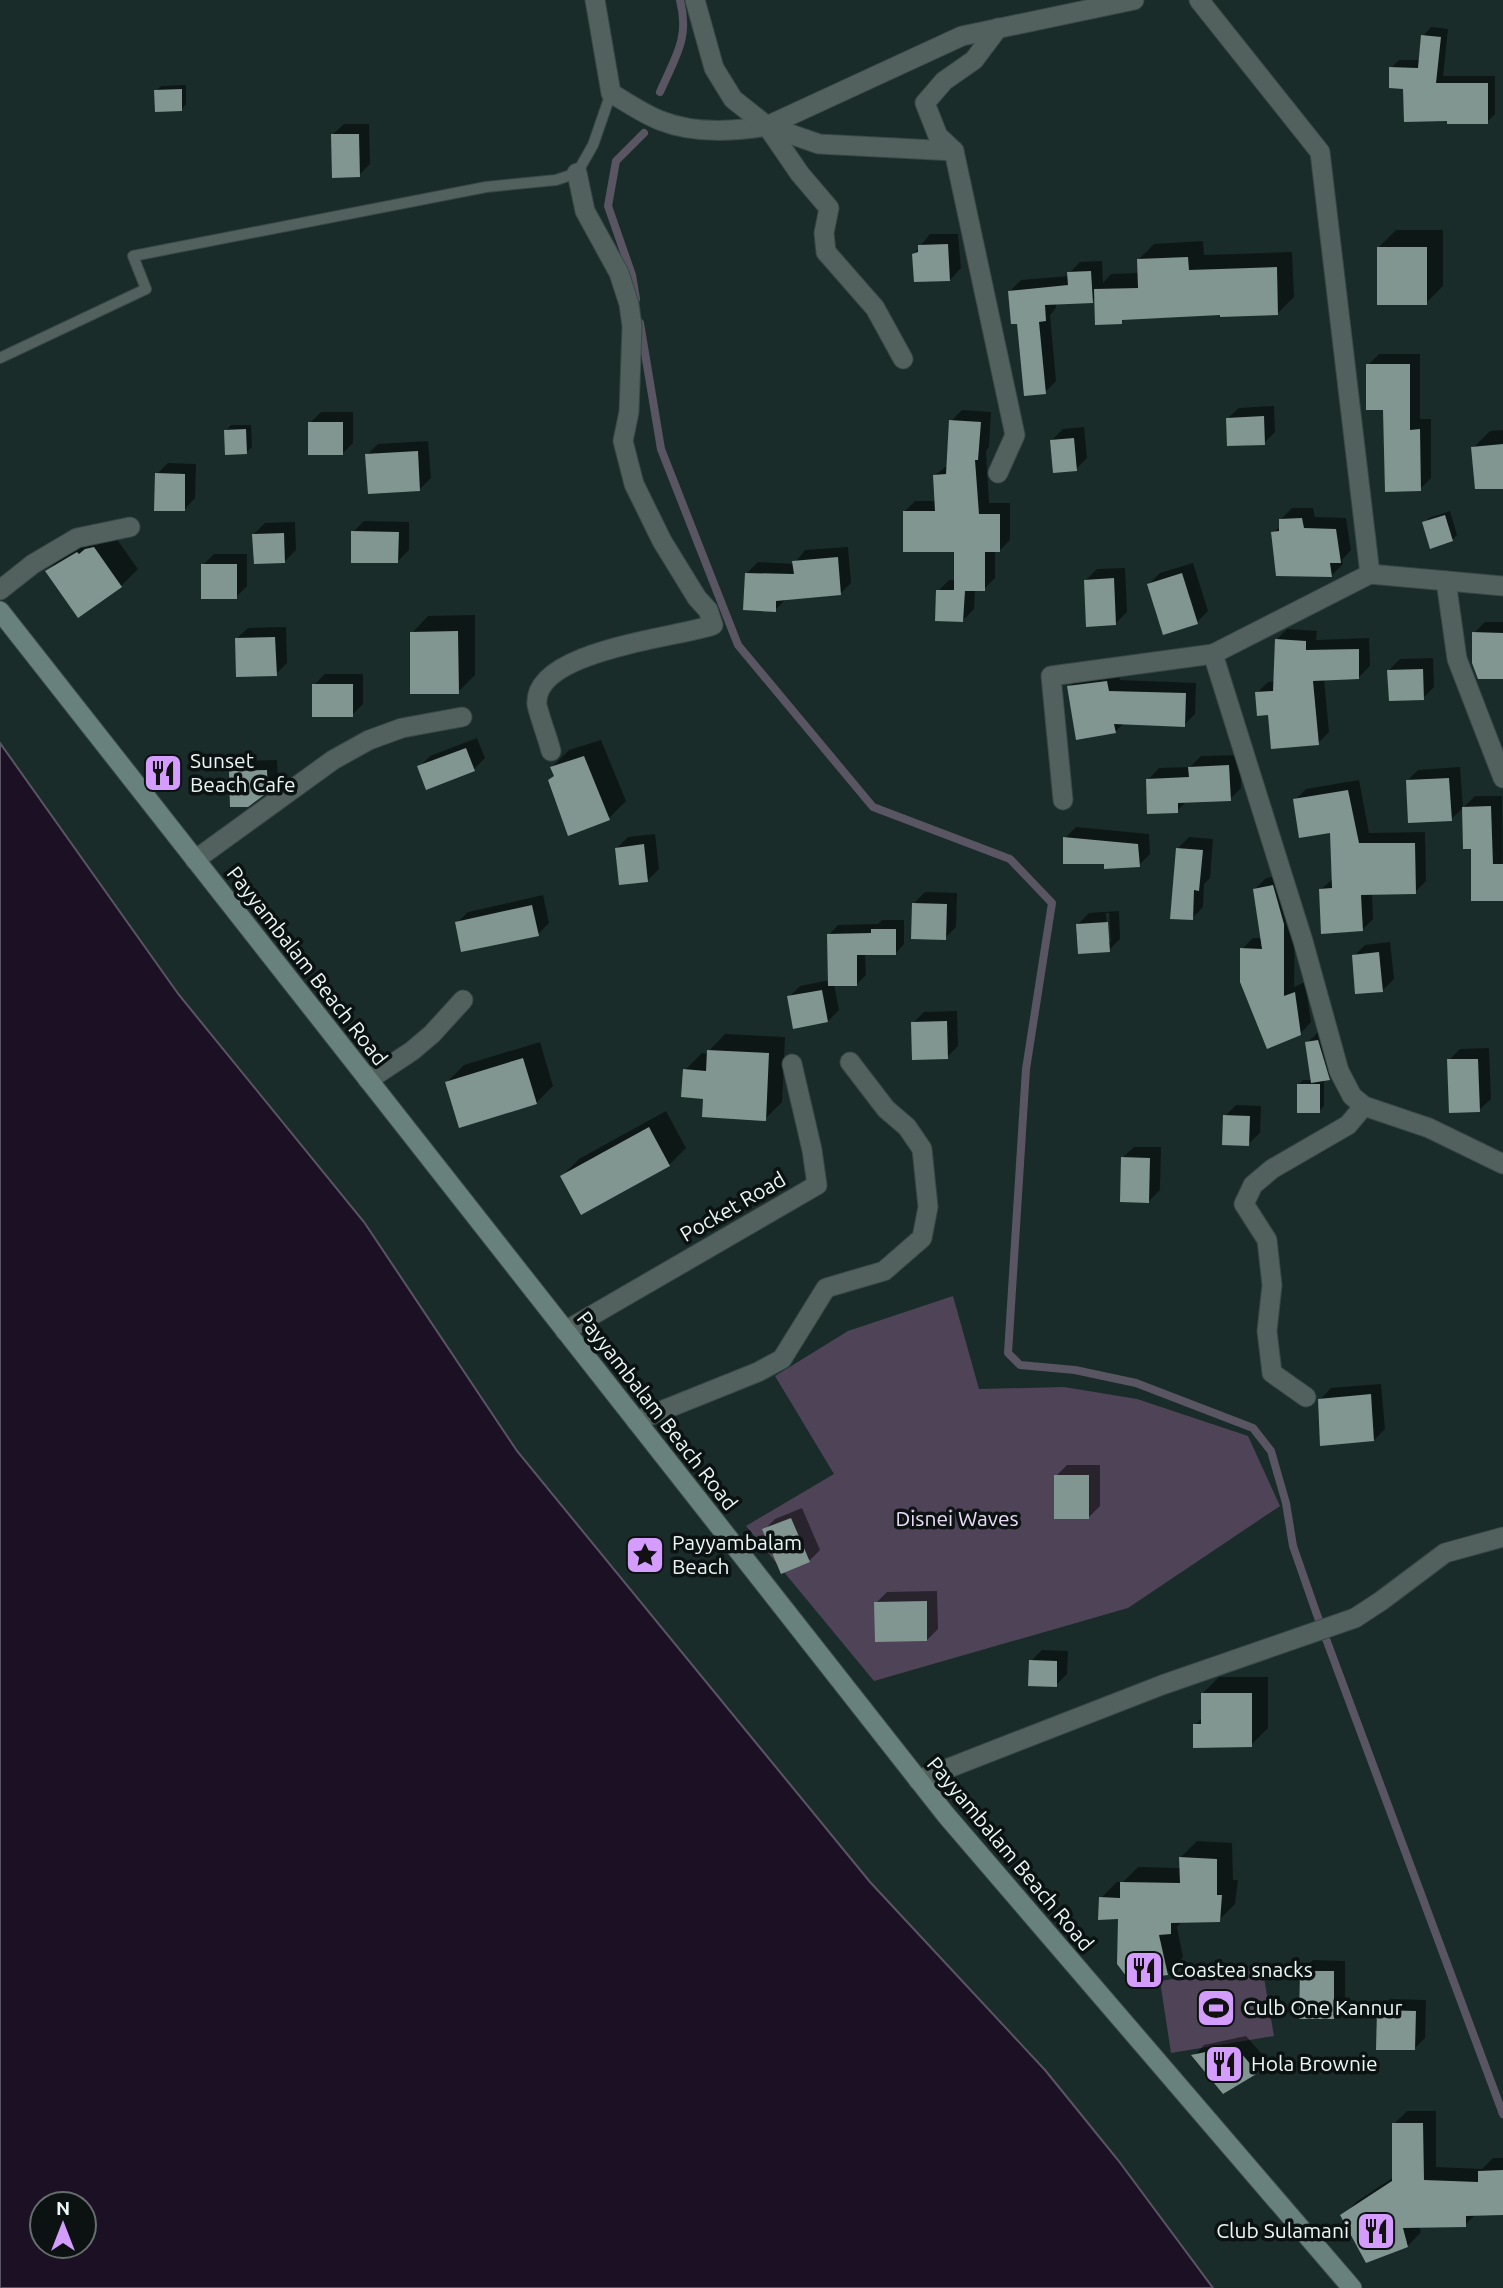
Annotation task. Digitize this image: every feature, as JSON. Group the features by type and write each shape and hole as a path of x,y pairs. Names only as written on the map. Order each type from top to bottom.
{"main road":[{"name":"Payyambalam Beach Road","path":"0,611 918,1780 1060,1950 1352,2288"}],"street":[{"path":"595,0 611,93 659,120 690,128 733,132 767,126 962,36 1133,0"},
{"path":"695,0 714,68 733,99 767,126 800,174 829,208 824,233 826,253 876,308 903,359"},
{"path":"1199,0 1320,152 1370,574"},
{"path":"998,28 974,60 944,81 925,103 938,136 954,151 1014,435 998,473"},
{"path":"767,126 819,144 954,151"},
{"path":"551,751 537,704 542,684 563,668 594,654 636,641 661,639 713,625 708,610 697,598 662,541 634,484 622,440 629,412 632,326 629,304 618,273 585,211 577,173"},
{"path":"0,590 33,564 77,538 131,527"},
{"path":"1063,800 1051,676 1213,654 1370,574 1503,586"},
{"path":"1446,581 1457,659 1503,778"},
{"path":"1213,654 1303,941 1339,1071 1352,1096 1364,1106 1429,1128 1503,1164"},
{"path":"195,860 333,760 369,740 402,728 463,717"},
{"path":"368,1080 412,1051 432,1034 463,1000"},
{"path":"636,1421 758,1372 782,1359 826,1288 884,1271 922,1238 928,1207 922,1149 907,1126 886,1109 850,1062"},
{"name":"Pocket Road","path":"565,1331 817,1185 812,1150 792,1064"},
{"path":"1306,1397 1272,1373 1267,1332 1272,1285 1267,1240 1244,1203 1253,1185 1272,1169 1348,1125 1364,1106"},
{"path":"918,1780 1163,1685 1354,1618 1445,1553 1503,1537"}],"lane":[{"path":"0,358 146,289 132,256 486,187 556,180 577,173 593,145 611,93"}],"green space":[{"name":"Disnei Waves","path":"953,1296 979,1389 1064,1387 1137,1399 1248,1436 1280,1506 1128,1608 874,1681 746,1526 834,1474 775,1376 848,1331"},
{"name":"Culb One Kannur","path":"1262,1966 1274,2036 1171,2053 1160,1981"}],"shaded area":[{"path":"0,743 179,995 364,1222 517,1451 870,1882 1045,2070 1118,2160 1213,2288 0,2288"}],"building":[{"path":"1421,35 1441,37 1436,83 1488,83 1488,124 1404,122 1403,89 1389,88 1389,67 1418,68"},
{"path":"182,89 182,111 155,112 154,90"},
{"path":"331,134 359,134 360,177 332,178"},
{"path":"948,244 950,281 914,282 912,254 918,252 918,245"},
{"path":"1377,247 1427,247 1427,305 1377,305"},
{"path":"1188,257 1189,270 1277,267 1278,315 1122,320 1122,324 1095,325 1094,289 1138,288 1137,259"},
{"path":"1091,271 1093,303 1045,305 1046,321 1039,322 1046,394 1024,396 1017,324 1011,324 1008,291 1068,285 1067,272"},
{"path":"1366,364 1410,364 1410,430 1420,429 1421,491 1385,492 1383,410 1366,410"},
{"path":"1264,416 1265,445 1227,446 1226,418"},
{"path":"949,420 981,422 978,460 975,460 979,514 1000,514 1000,552 985,552 985,591 965,591 963,622 935,621 936,590 954,590 954,552 903,552 903,511 935,511 933,475 946,474"},
{"path":"308,422 343,422 343,455 308,455"},
{"path":"246,429 247,454 225,455 224,430"},
{"path":"1074,438 1077,471 1053,473 1050,440"},
{"path":"1503,444 1503,489 1475,489 1471,447"},
{"path":"418,451 420,491 368,494 365,454"},
{"path":"155,473 185,474 185,511 154,511"},
{"path":"1445,515 1453,541 1430,549 1422,522"},
{"path":"1302,518 1304,528 1336,529 1341,563 1330,563 1332,577 1276,576 1271,532 1279,531 1279,519"},
{"path":"351,531 399,532 398,563 351,563"},
{"path":"284,533 285,563 254,564 252,534"},
{"path":"94,547 122,587 78,618 45,571 77,552 79,554"},
{"path":"838,557 841,595 776,601 776,612 743,610 745,573 794,574 792,561"},
{"path":"201,564 237,564 237,599 201,599"},
{"path":"1182,573 1198,624 1163,635 1147,584"},
{"path":"1114,578 1116,625 1086,627 1084,580"},
{"path":"458,631 459,694 410,694 410,632"},
{"path":"1472,632 1503,633 1503,679 1478,679 1472,663"},
{"path":"275,637 277,676 236,677 235,638"},
{"path":"1275,639 1306,641 1306,650 1359,649 1359,679 1313,681 1319,745 1271,749 1268,715 1257,716 1255,692 1273,691"},
{"path":"1423,669 1424,700 1389,701 1387,670"},
{"path":"1107,681 1109,691 1186,693 1185,727 1114,724 1116,733 1076,740 1067,686"},
{"path":"312,684 353,684 353,717 312,717"},
{"path":"466,748 475,771 426,790 417,766"},
{"path":"584,756 610,820 568,836 548,780 554,776 550,767"},
{"path":"1229,765 1231,801 1178,803 1178,813 1147,814 1146,779 1189,777 1188,767"},
{"path":"267,770 268,792 248,807 230,807 229,771"},
{"path":"1449,778 1452,821 1408,823 1406,780"},
{"path":"1348,790 1359,843 1415,843 1416,894 1361,895 1363,931 1321,934 1319,889 1332,888 1330,833 1299,838 1293,799"},
{"path":"1491,806 1493,864 1503,864 1503,901 1471,901 1471,849 1463,849 1462,807"},
{"path":"1063,837 1138,844 1140,867 1104,869 1104,864 1063,864"},
{"path":"644,844 648,882 619,885 615,848"},
{"path":"1176,848 1203,850 1199,891 1194,890 1193,920 1170,919"},
{"path":"1273,885 1284,924 1284,996 1295,992 1301,1035 1267,1049 1240,982 1240,948 1262,949 1253,889"},
{"path":"912,903 947,904 946,940 911,939"},
{"path":"532,905 539,936 461,952 455,922"},
{"path":"1108,922 1110,952 1078,954 1076,924"},
{"path":"871,929 896,929 896,955 857,955 857,986 828,986 827,934 871,933"},
{"path":"1379,952 1383,992 1355,994 1352,955"},
{"path":"822,990 828,1022 793,1029 787,996"},
{"path":"947,1021 948,1059 912,1060 911,1022"},
{"path":"1318,1040 1330,1080 1311,1083 1305,1042"},
{"path":"707,1050 769,1053 766,1121 702,1117 703,1099 681,1097 683,1069 706,1071"},
{"path":"523,1058 537,1104 459,1128 445,1082"},
{"path":"1447,1059 1478,1059 1480,1112 1449,1113"},
{"path":"1297,1084 1320,1084 1320,1113 1297,1113"},
{"path":"1223,1115 1250,1116 1249,1146 1222,1145"},
{"path":"649,1127 670,1166 581,1215 560,1176"},
{"path":"1121,1157 1150,1158 1149,1203 1120,1202"},
{"path":"1371,1394 1374,1441 1320,1446 1318,1399"},
{"path":"1054,1475 1089,1475 1089,1519 1054,1519"},
{"path":"791,1518 810,1562 781,1574 762,1529"},
{"path":"927,1601 927,1641 875,1642 874,1602"},
{"path":"1029,1660 1057,1661 1057,1687 1028,1686"},
{"path":"1201,1693 1252,1693 1252,1747 1193,1748 1193,1724 1201,1724"},
{"path":"1179,1857 1217,1859 1217,1895 1222,1895 1220,1922 1171,1923 1171,1934 1159,1935 1168,1975 1129,1980 1117,1964 1118,1919 1098,1920 1099,1897 1120,1898 1120,1882 1180,1883"},
{"path":"1300,1971 1334,1971 1334,2019 1299,2019"},
{"path":"1377,2010 1416,2011 1415,2050 1376,2050"},
{"name":"Hola Brownie","path":"1235,2046 1258,2073 1223,2094 1191,2055"},
{"path":"1392,2123 1423,2123 1424,2180 1478,2182 1478,2171 1503,2170 1503,2215 1466,2216 1466,2227 1403,2228 1408,2247 1366,2263 1340,2215 1392,2181"}],"waterway":[{"path":"660,92 676,58 682,37 683,14 680,0"},
{"path":"636,299 632,275 608,206 616,161 644,133"},
{"path":"640,323 661,449 738,645 873,807 1010,859 1052,903 1026,1069 1008,1353 1020,1365 1075,1370 1136,1383 1253,1428 1271,1451 1286,1503 1293,1546 1316,1612 1503,2114"}],"place":[{"name":"Sunset Beach Cafe","path":"163,773"},
{"name":"Payyambalam Beach","path":"645,1555"},
{"name":"Coastea snacks","path":"1144,1970"},
{"name":"Culb One Kannur","path":"1216,2008"},
{"name":"Hola Brownie","path":"1224,2064"},
{"name":"Club Sulamani","path":"1376,2231"}]}
